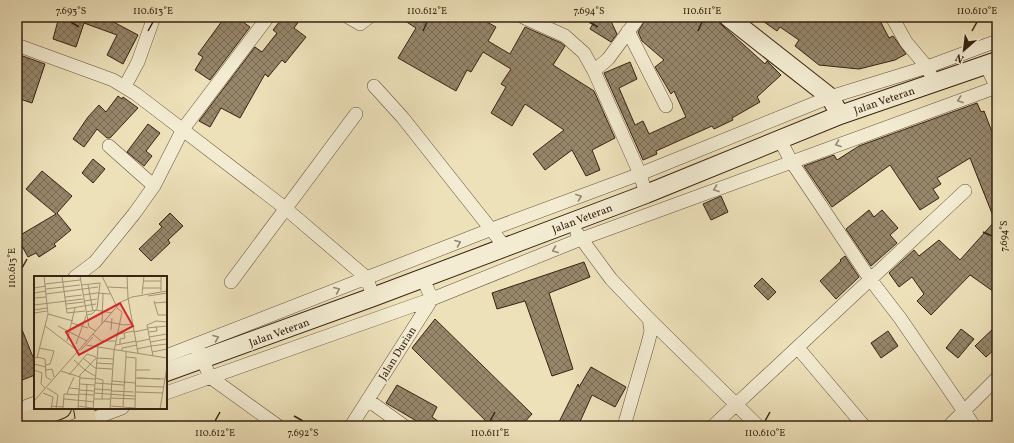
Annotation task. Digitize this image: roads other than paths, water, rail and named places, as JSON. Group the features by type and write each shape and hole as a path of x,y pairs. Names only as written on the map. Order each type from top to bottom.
{"main road":[{"path":"728,17 830,97 840,115"},
{"name":"Jalan Veteran","path":"167,371 200,353 373,297 646,194 840,115 931,75 992,63"},
{"path":"17,426 59,409"}],"street":[{"path":"125,86 138,62 154,17"},
{"path":"79,276 91,273 154,186 183,129 268,17"},
{"path":"348,17 360,24 369,17"},
{"path":"523,17 573,41 584,52 640,174 646,194"},
{"path":"594,71 608,58 639,17"},
{"path":"892,17 906,42 931,75"},
{"path":"628,32 666,106"},
{"path":"167,356 200,353 367,278 492,229 640,174 830,97 931,75 997,41"},
{"path":"17,45 113,80 125,86 285,208 367,278 373,297"},
{"path":"167,393 432,299 581,239 997,87 992,63"},
{"path":"374,86 403,118 505,247"},
{"path":"231,282 356,114"},
{"path":"780,140 791,161 870,279 900,318 974,426"},
{"path":"108,146 154,186"},
{"path":"713,426 965,191"},
{"path":"569,222 611,279 649,319 758,426"},
{"path":"423,279 432,299"},
{"name":"Jalan Durian","path":"351,426 432,299"},
{"path":"624,426 647,350 651,331 649,319"},
{"path":"798,348 864,426"},
{"path":"200,353 210,377 278,426"},
{"path":"949,426 963,410 997,378"},
{"path":"368,400 404,426"},
{"path":"17,410 34,403"},
{"path":"83,420 119,409"}]}
